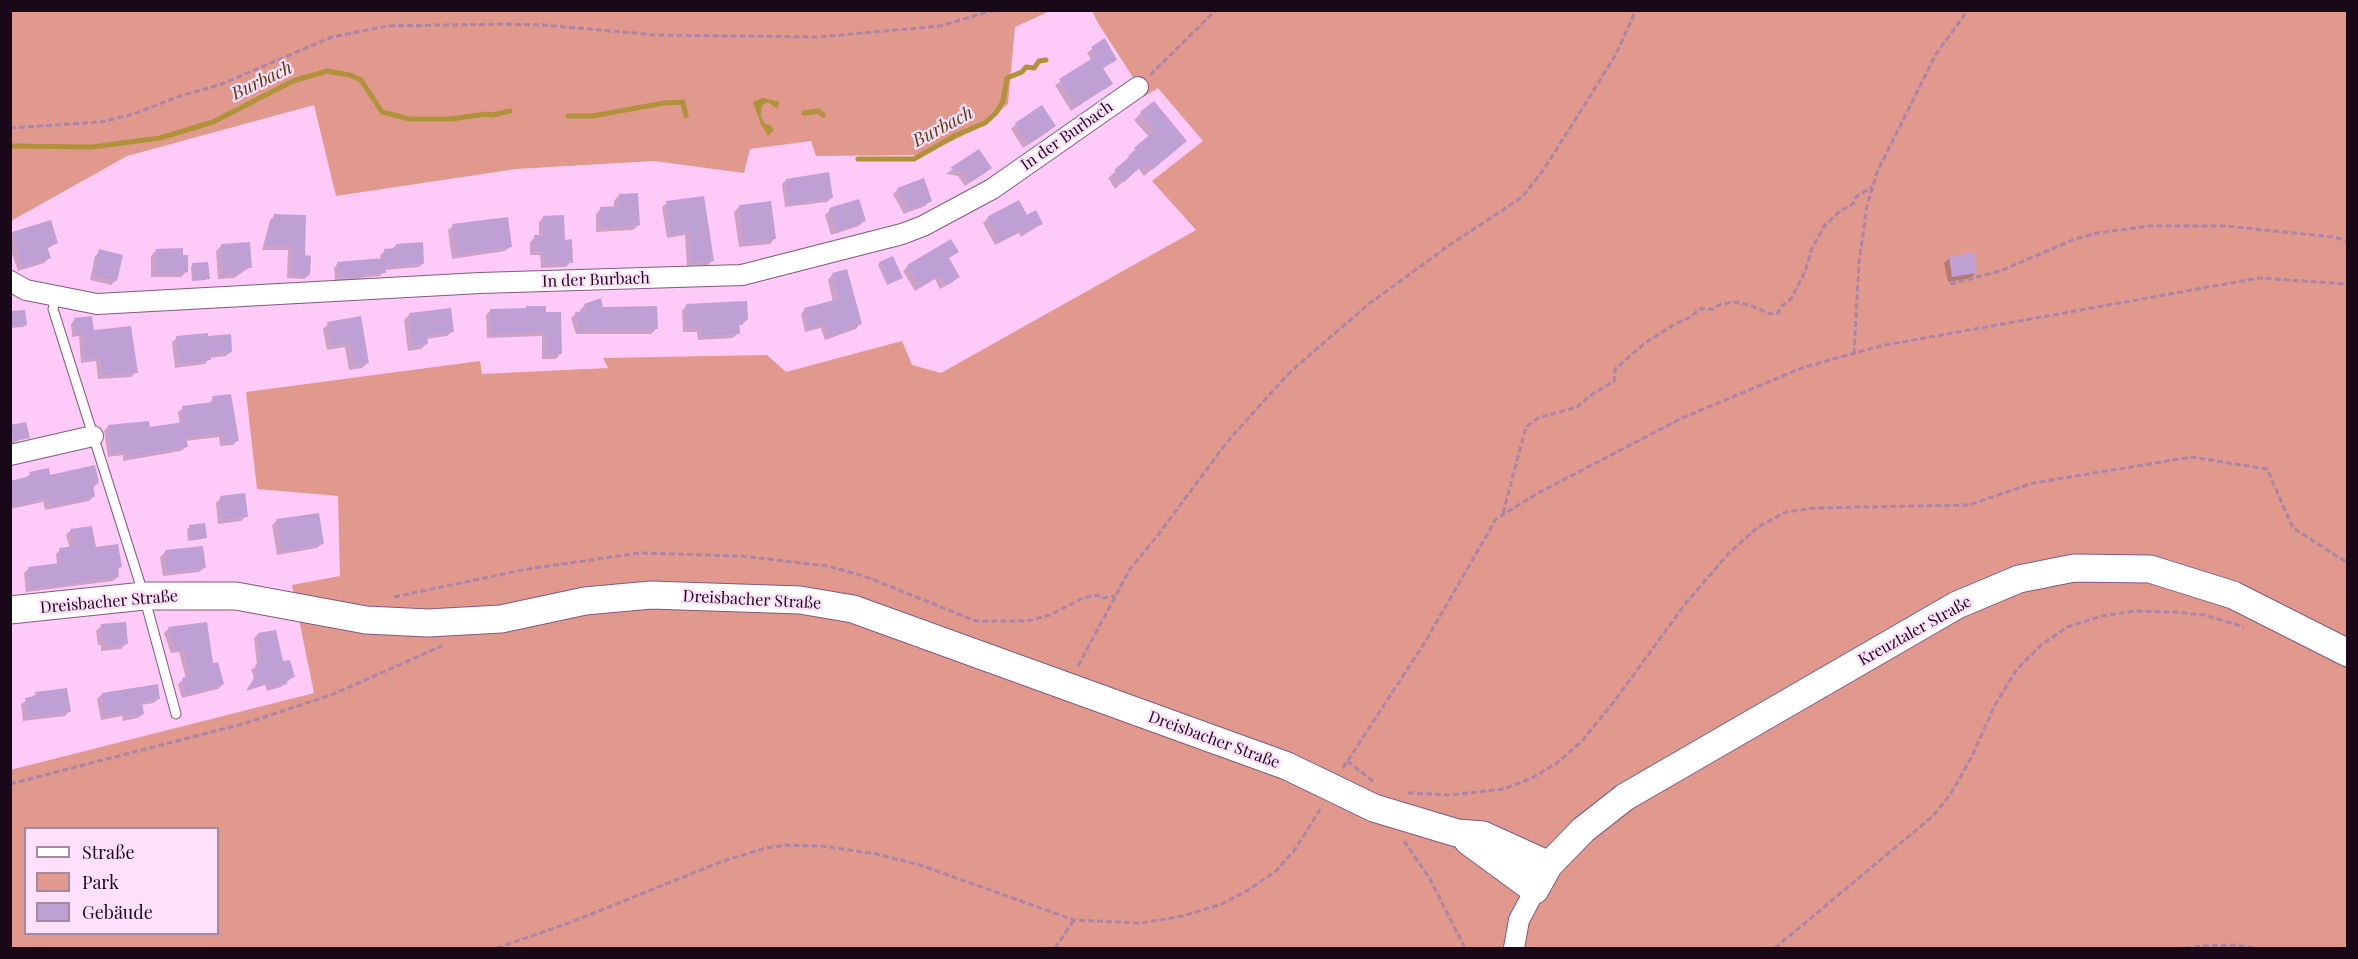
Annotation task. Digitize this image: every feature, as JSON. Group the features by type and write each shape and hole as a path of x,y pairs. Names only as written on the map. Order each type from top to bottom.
{"street":[{"name":"In der Burbach","path":"10,281 26,290 97,304 157,303 480,283 741,275 902,234 931,222 992,189 1138,87"},
{"path":"10,455 93,436"},
{"name":"Kreuztaler Straße","path":"1535,890 1549,865 1583,830 1625,797 1957,605 2019,579 2074,568 2150,569 2233,595 2348,653"},
{"name":"Dreisbacher Straße","path":"10,610 144,596 236,596 366,620 428,623 501,619 585,601 651,595 800,600 853,609 1066,688 1287,766 1374,808 1457,833 1483,835 1549,865"},
{"name":"Dreisbacher Straße","path":"1457,833 1535,890"},
{"path":"1514,948 1519,920 1535,890"}],"lane":[{"path":"56,297 52,309 144,596 177,714"}],"path":[{"path":"10,128 101,122 134,114 180,96 219,85 332,37 387,26 544,25 656,35 819,38 940,26 994,10"},
{"path":"1138,87 1216,10"},
{"path":"1066,688 1130,569 1158,536 1227,442 1290,372 1370,303 1447,247 1522,197 1542,172 1616,54 1636,10"},
{"path":"1854,354 1859,263 1872,187 1890,143 1936,54 1968,10"},
{"path":"1503,513 1526,427 1538,418 1577,407 1614,381 1615,369 1646,343 1675,324 1691,317 1699,309 1713,309 1721,304 1734,302 1750,305 1770,314 1778,313 1782,306 1791,299 1805,272 1812,248 1825,225 1872,187"},
{"path":"1950,285 2000,271 2075,239 2098,233 2148,226 2226,226 2333,237 2348,241"},
{"path":"497,948 569,923 723,861 766,848 786,845 822,846 877,854 920,865 1074,920 1141,923 1183,916 1222,904 1250,889 1276,871 1296,848 1347,761 1427,639 1496,519 1503,513 1682,418 1802,368 1880,346 2259,278 2348,284"},
{"path":"1405,793 1451,795 1504,789 1532,778 1557,764 1581,742 1686,603 1728,554 1758,527 1786,512 1815,508 1970,505 2034,483 2192,457 2266,469 2293,528 2348,562"},
{"path":"1776,948 1933,816 1950,795 1971,758 1995,705 2017,669 2041,645 2058,633 2067,627 2102,616 2134,611 2204,615 2246,628"},
{"path":"10,784 256,719 331,695 443,645"},
{"path":"1347,761 1374,782"},
{"path":"1402,839 1430,879 1465,948"},
{"path":"1055,948 1074,920"},
{"path":"2185,948 2236,945 2254,948"}],"green space":[{"path":"10,11 1050,11 1015,27 1008,104 985,125 923,155 816,156 811,141 750,149 744,173 654,161 516,169 336,196 314,105 127,156 11,221"},
{"path":"1092,11 2347,11 2347,948 11,948 10,770 314,693 292,585 340,576 338,496 257,489 246,392 480,361 482,374 608,368 603,358 767,355 786,372 902,341 912,365 941,373 1196,230 1152,181 1203,141 1158,88 1145,96"}],"shaded area":[{"path":"763,98 780,102 777,108 767,102 762,106 761,116 765,124 770,125 774,130 768,136 753,102"}],"building":[{"path":"1105,38 1117,60 1103,68 1113,84 1076,107 1059,79 1096,56 1091,47"},
{"path":"1154,101 1187,141 1152,170 1146,162 1123,183 1114,170 1155,130 1140,112"},
{"path":"1042,105 1056,126 1029,144 1015,123"},
{"path":"979,149 992,168 971,182 964,172 950,168"},
{"path":"829,172 833,198 789,204 786,179"},
{"path":"924,178 932,201 909,210 897,188"},
{"path":"638,193 640,225 601,227 600,207 619,206 619,194"},
{"path":"704,196 714,261 691,263 689,232 671,234 666,201"},
{"path":"859,199 866,221 836,231 829,208"},
{"path":"1019,200 1027,215 1036,210 1043,224 1026,232 1024,229 1000,241 987,217"},
{"path":"771,201 776,239 744,243 739,205"},
{"path":"274,214 306,215 305,255 311,256 310,275 291,274 291,246 265,246"},
{"path":"564,215 565,240 572,239 573,263 545,264 544,251 535,251 534,235 544,235 543,216"},
{"path":"508,217 512,247 457,255 452,224"},
{"path":"51,220 58,243 47,247 51,258 23,267 12,232"},
{"path":"951,239 959,252 949,258 960,277 946,285 940,275 921,287 907,265"},
{"path":"250,242 252,268 240,269 241,273 223,274 221,244"},
{"path":"423,242 424,264 385,266 384,249 396,248 396,244"},
{"path":"183,248 183,255 188,255 188,272 156,273 156,249"},
{"path":"99,249 123,255 117,281 93,275"},
{"path":"1974,252 1977,273 1952,277 1949,257"},
{"path":"893,256 903,278 889,284 879,262"},
{"path":"384,258 386,273 363,275 363,277 339,277 337,262"},
{"path":"208,262 210,279 194,280 192,263"},
{"path":"847,269 862,324 843,330 843,333 829,336 826,324 810,328 804,308 838,299 832,273"},
{"path":"601,298 603,307 657,306 658,329 581,330 575,312 587,311 584,304"},
{"path":"747,301 748,320 739,321 740,334 702,336 702,328 687,328 686,304"},
{"path":"526,306 546,306 546,312 561,312 562,354 546,354 546,332 491,334 490,309 526,308"},
{"path":"451,308 454,332 427,335 428,344 413,346 409,313"},
{"path":"25,310 27,325 10,326 10,311"},
{"path":"92,316 94,330 131,326 138,373 102,375 100,357 85,359 83,333 76,333 74,318"},
{"path":"361,316 369,363 354,366 350,343 332,346 327,322"},
{"path":"208,333 208,336 231,334 232,352 210,354 211,360 179,364 176,336"},
{"path":"231,394 239,441 224,442 223,433 186,437 188,447 127,457 127,451 112,453 108,425 149,421 150,427 184,422 182,406 213,402 212,396"},
{"path":"26,422 30,438 14,441 10,425"},
{"path":"95,465 99,483 93,485 95,497 50,506 48,498 10,506 10,481 31,476 29,472 49,468 50,475"},
{"path":"245,493 248,517 223,519 220,496"},
{"path":"319,513 324,544 282,551 276,519"},
{"path":"205,523 207,538 190,539 189,525"},
{"path":"92,526 96,547 118,544 122,567 118,568 119,577 31,589 28,567 61,563 59,548 75,546 70,529"},
{"path":"203,546 206,568 167,572 165,550"},
{"path":"126,622 128,644 106,646 106,640 103,641 101,624"},
{"path":"207,622 213,663 218,662 224,684 186,695 182,678 191,675 184,648 176,650 168,627"},
{"path":"276,630 283,661 290,660 295,677 286,680 287,684 271,688 269,682 248,689 257,673 255,665 261,663 258,633"},
{"path":"158,684 160,699 142,702 144,714 127,717 126,712 105,716 102,693"},
{"path":"67,688 71,712 28,717 25,698 36,696 35,692"}],"waterway":[{"name":"Burbach","path":"858,159 914,159 956,135 985,123 996,113 1003,101 1007,78 1022,72 1026,67 1034,68 1039,61 1046,60"},
{"name":"Burbach","path":"10,146 92,147 160,138 213,122 293,81 327,71 350,75 361,80 382,112 410,119 451,119 510,111"},
{"name":"Burbach","path":"568,116 592,116 664,103 683,102 686,116"},
{"name":"Burbach","path":"804,113 819,111 823,115"}]}
